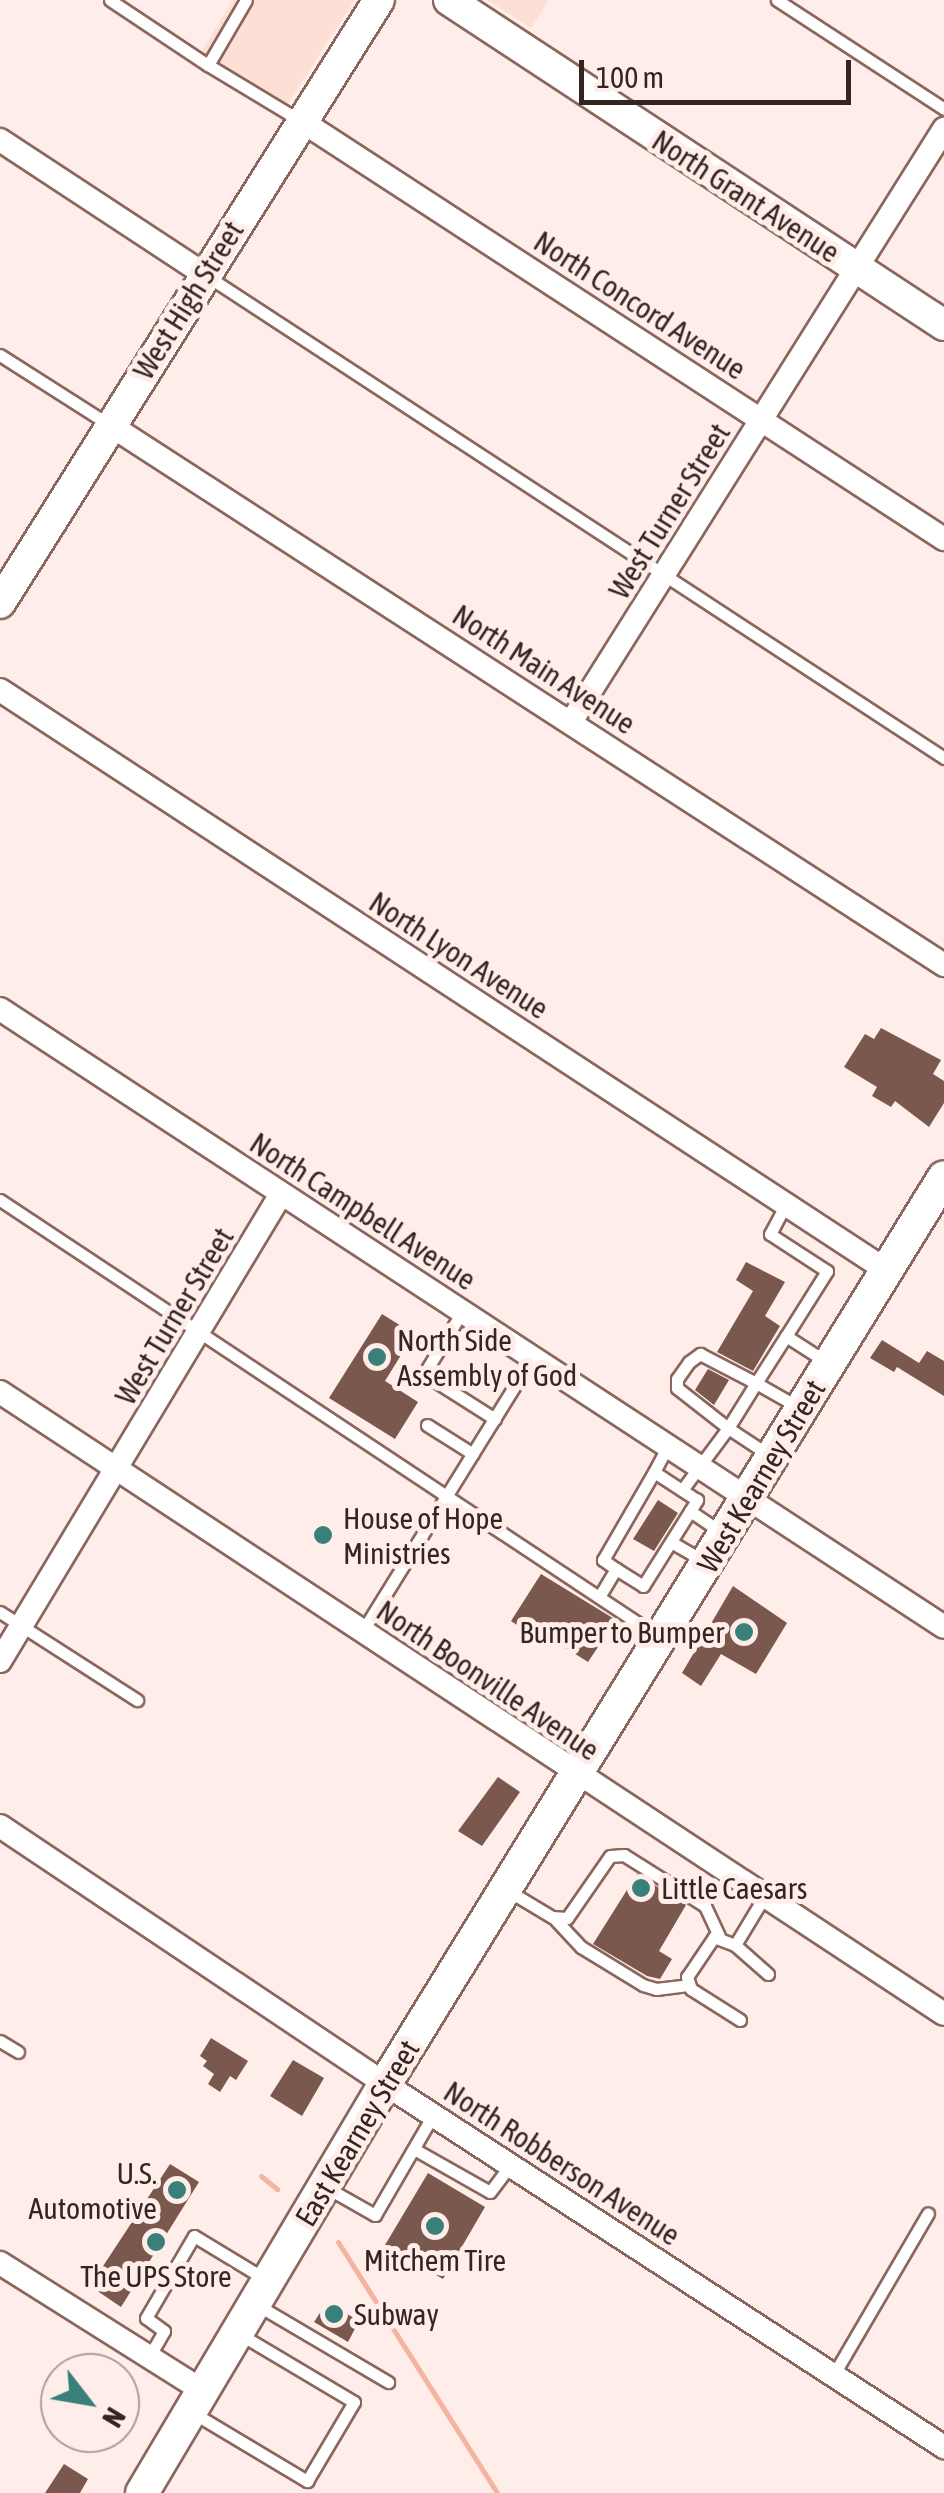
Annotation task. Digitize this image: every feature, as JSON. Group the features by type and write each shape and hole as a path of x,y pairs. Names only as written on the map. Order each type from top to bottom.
{"main road":[{"name":"West Kearney Street","path":"578,1776 886,1270 940,1190"},
{"name":"East Kearney Street","path":"142,2493 385,2084 578,1776"}],"street":[{"name":"West High Street","path":"4,586 380,0"},
{"name":"North Grant Avenue","path":"449,0 944,325"},
{"name":"North Concord Avenue","path":"303,122 944,540"},
{"name":"West Turner Street","path":"571,722 944,129"},
{"path":"0,140 204,274"},
{"name":"North Main Avenue","path":"110,425 944,965"},
{"name":"North Lyon Avenue","path":"0,690 886,1270"},
{"name":"North Campbell Avenue","path":"0,1009 944,1627"},
{"name":"West Turner Street","path":"0,1660 281,1194"},
{"name":"North Boonville Avenue","path":"0,1392 944,2014"},
{"name":"North Robberson Avenue","path":"0,1826 385,2084 944,2447"},
{"path":"0,2263 149,2357 197,2401"}],"lane":[{"path":"110,0 303,122"},
{"path":"208,65 246,0"},
{"path":"776,0 944,109"},
{"path":"204,274 944,758"},
{"path":"0,355 110,425"},
{"path":"0,1200 661,1639"},
{"path":"682,1490 728,1428 827,1271 770,1234 786,1204"},
{"path":"462,1312 424,1374 494,1419"},
{"path":"786,1336 829,1364"},
{"path":"772,1457 683,1395 677,1379 700,1354 801,1409"},
{"path":"362,1632 532,1358"},
{"path":"427,1425 473,1454"},
{"path":"654,1472 697,1500 643,1586 603,1560 668,1446"},
{"path":"690,1512 725,1534"},
{"path":"671,1542 707,1564"},
{"path":"598,1597 616,1569"},
{"path":"0,1612 137,1700"},
{"path":"553,1917 568,1918 576,1912 610,1856 624,1855 705,1906 720,1936 768,1974"},
{"path":"507,1890 553,1917 581,1947 643,1985 656,1990 688,1984 740,2020"},
{"path":"734,1945 764,1897"},
{"path":"688,1984 687,1977 708,1942 720,1936"},
{"path":"0,2040 18,2052"},
{"path":"325,2187 376,2214 433,2115"},
{"path":"414,2148 490,2192 510,2165"},
{"path":"834,2374 928,2212"},
{"path":"149,2357 164,2330 146,2318 194,2236 262,2293 388,2382"},
{"path":"197,2401 307,2481 354,2402 238,2333"}],"shaded area":[{"path":"233,0 355,0 285,108 200,54"},
{"path":"487,0 549,0 531,28"}],"building":[{"path":"881,1028 941,1060 933,1074 944,1081 944,1103 929,1127 895,1101 891,1107 872,1096 877,1087 844,1067 865,1034 874,1039"},
{"path":"746,1262 785,1282 765,1316 780,1326 753,1371 717,1352 753,1291 736,1280"},
{"name":"North Side Assembly of God","path":"382,1314 414,1334 385,1381 418,1402 395,1439 329,1398"},
{"path":"882,1340 919,1363 927,1351 944,1361 944,1396 897,1367 894,1372 870,1358"},
{"path":"708,1369 729,1380 714,1405 695,1390"},
{"path":"658,1500 678,1513 654,1551 633,1539"},
{"path":"541,1574 616,1620 588,1662 550,1638 546,1644 511,1621"},
{"name":"Bumper to Bumper","path":"733,1586 787,1623 756,1674 721,1654 701,1686 682,1673"},
{"path":"498,1777 520,1792 482,1846 458,1831"},
{"path":"637,1874 686,1905 659,1951 672,1959 660,1979 647,1976 593,1944"},
{"path":"211,2038 248,2061 236,2080 230,2076 220,2092 208,2084 214,2074 203,2066 207,2061 200,2056"},
{"path":"293,2060 324,2078 302,2116 270,2096"},
{"path":"170,2164 199,2182 121,2307 90,2286"},
{"name":"Mitchem Tire","path":"428,2173 485,2207 443,2279 385,2245"},
{"name":"Subway","path":"327,2302 359,2321 348,2342 314,2322"},
{"path":"64,2464 88,2479 80,2493 45,2493"}],"waterway":[{"path":"261,2176 277,2189"},
{"path":"338,2242 497,2493"}],"place":[{"name":"North Side Assembly of God","path":"377,1357"},
{"name":"House of Hope Ministries","path":"323,1535"},
{"name":"Bumper to Bumper","path":"744,1632"},
{"name":"Little Caesars","path":"641,1888"},
{"name":"U.S. Automotive","path":"177,2190"},
{"name":"Mitchem Tire","path":"435,2226"},
{"name":"The UPS Store","path":"156,2242"},
{"name":"Subway","path":"334,2314"}]}
